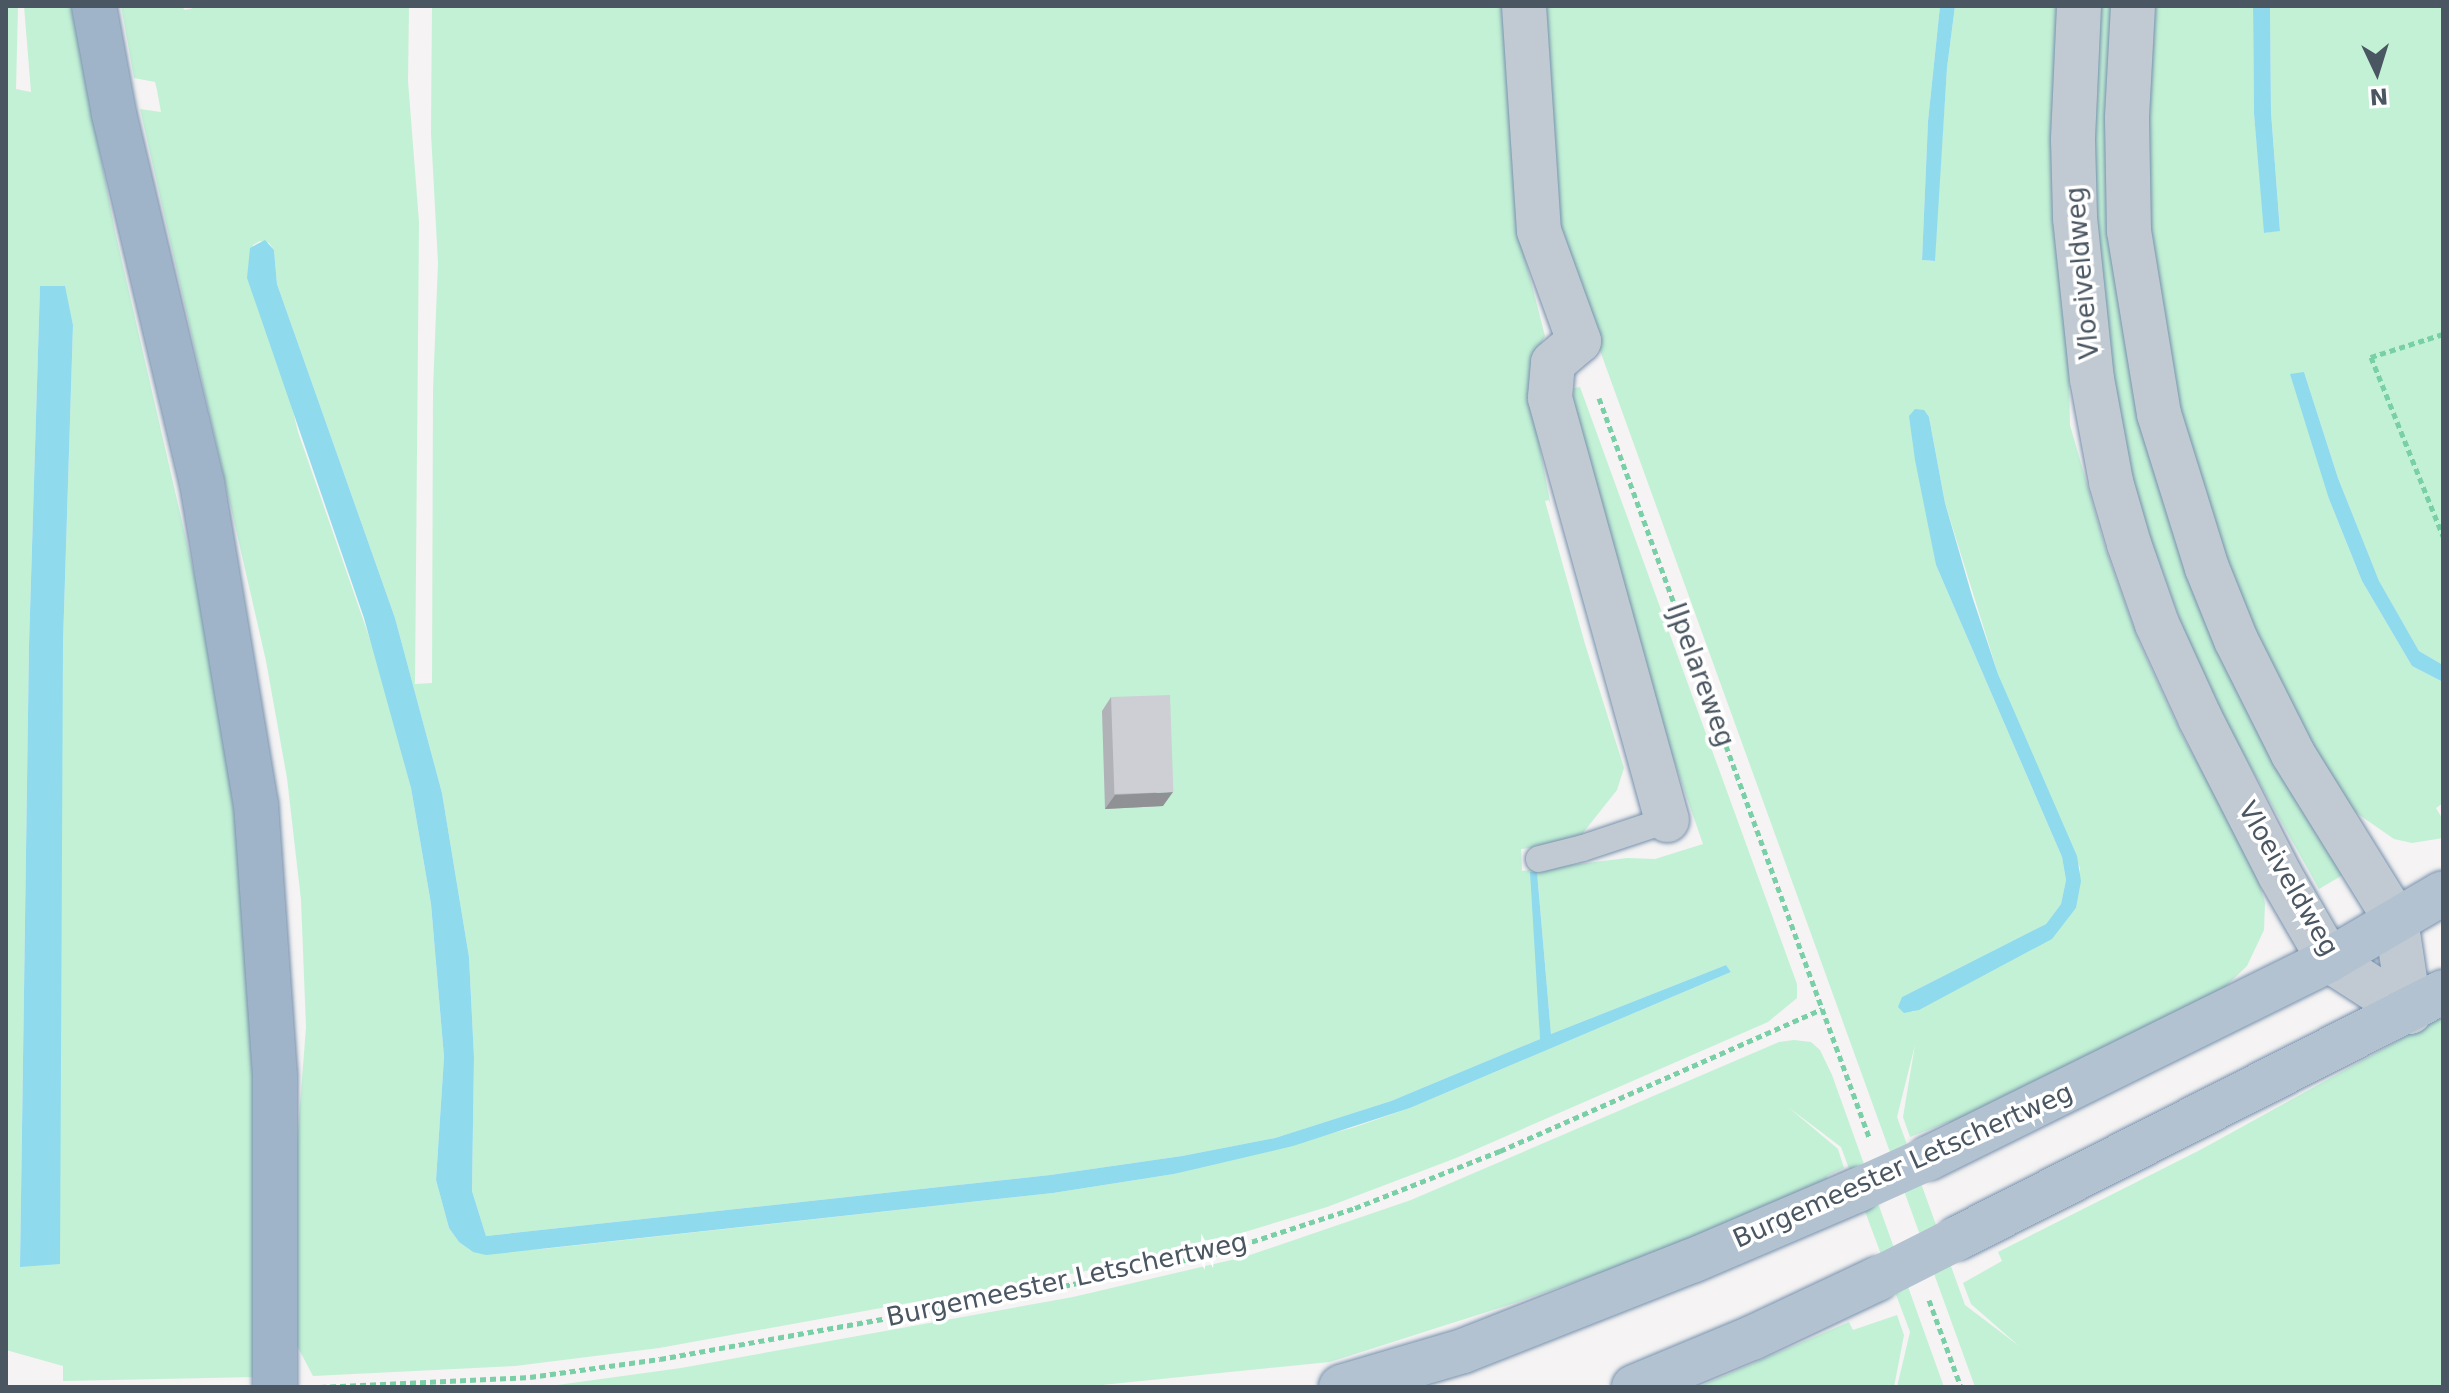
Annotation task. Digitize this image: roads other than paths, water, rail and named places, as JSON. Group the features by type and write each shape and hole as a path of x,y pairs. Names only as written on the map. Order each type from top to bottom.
{"highway":[{"path":"94,6 114,114 202,483 256,804 275,1076 275,1387"}],"main road":[{"name":"Burgemeester Letschertweg","path":"1341,1387 1463,1351 1692,1261 1858,1190 1929,1158 2329,960 2443,893"},
{"path":"1634,1387 1752,1338 1877,1279 2426,1002"}],"street":[{"path":"1524,6 1539,231 1579,341 1553,363 1550,398 1667,820"},
{"name":"Vloeiveldweg","path":"2079,6 2074,126 2075,218 2092,379 2111,482 2157,624 2273,862 2329,960 2426,1002"},
{"name":"Vloeiveldweg","path":"2133,6 2127,118 2129,231 2159,414 2207,568 2236,640 2293,754 2396,920 2426,1002"}],"lane":[{"path":"1539,859 1667,820"}],"water":[{"path":"1940,6 1955,6 1947,68 1935,261 1922,260 1928,121"},
{"path":"2253,6 2270,6 2271,112 2280,231 2264,233 2254,114"},
{"path":"265,240 274,250 277,284 395,618 442,793 469,957 474,1057 472,1191 486,1236 1050,1175 1182,1156 1275,1138 1391,1101 1540,1039 1530,872 1537,872 1551,1034 1726,965 1731,972 1410,1108 1293,1146 1174,1174 1053,1193 486,1255 473,1252 459,1242 449,1228 436,1180 444,1057 431,904 411,788 364,618 247,278 250,248"},
{"path":"40,286 65,286 73,325 63,643 60,1264 20,1267 29,645"},
{"path":"2304,372 2338,478 2379,581 2419,651 2443,665 2443,682 2412,666 2362,581 2329,499 2290,374"},
{"path":"1915,409 1924,410 1929,417 1945,503 1972,596 1998,674 2077,856 2081,881 2076,908 2052,939 1919,1010 1904,1013 1898,1007 1902,997 2046,924 2061,904 2066,880 2062,857 1936,565 1909,416"}]}
